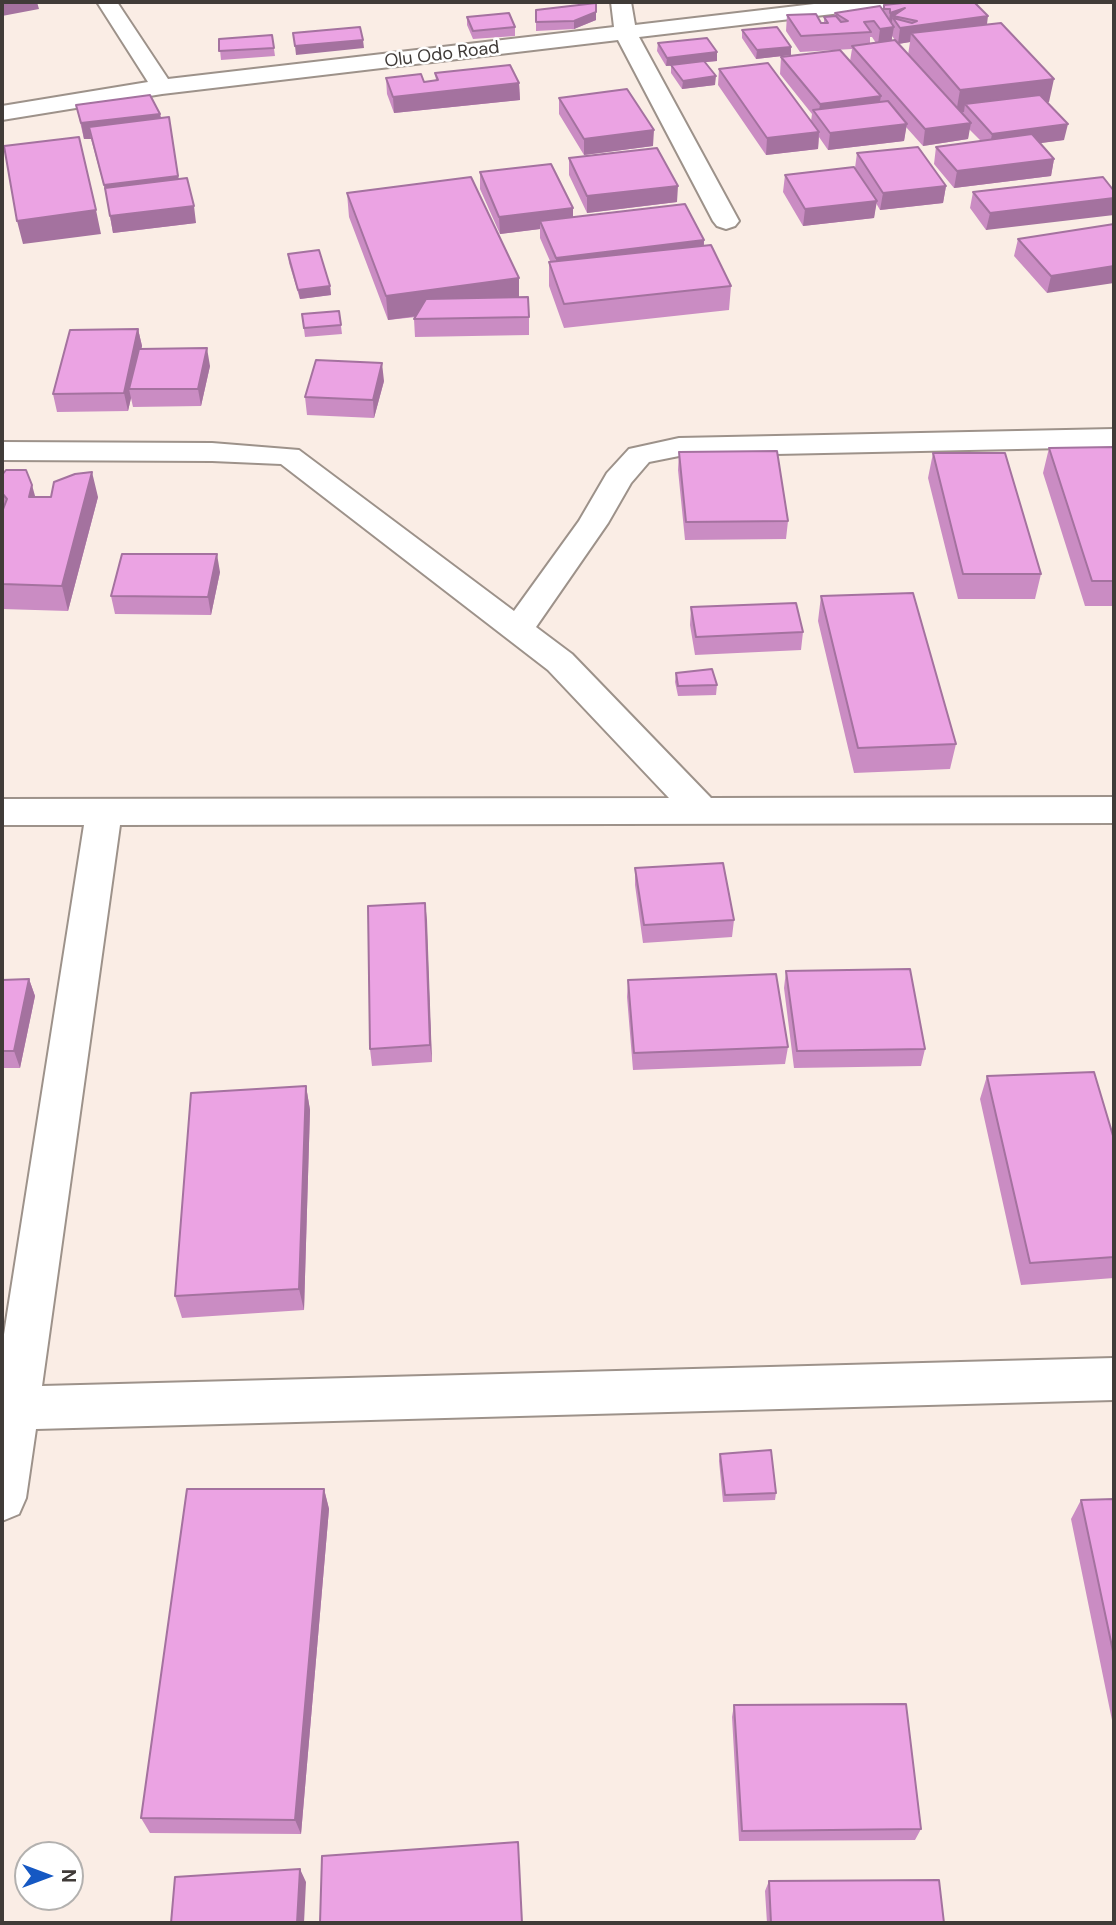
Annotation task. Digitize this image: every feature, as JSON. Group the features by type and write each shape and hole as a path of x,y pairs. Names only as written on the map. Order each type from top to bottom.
{"street":[{"path":"107,2 162,88"},
{"path":"621,2 626,34 726,221"},
{"name":"Olu Odo Road","path":"2,113 162,88 883,2"},
{"path":"517,630 593,523 618,479 639,455 679,447 1114,438"},
{"path":"2,451 212,452 289,456 560,662 702,811"},
{"path":"2,813 1114,810"},
{"path":"2,1498 104,813"},
{"path":"14,1408 1114,1379"}],"building":[{"path":"974,2 988,16 900,28 893,18 912,23 917,21 893,16 905,8 890,13 890,9 884,9 884,5"},
{"path":"596,3 596,12 574,21 536,22 536,10"},
{"path":"880,6 894,27 880,29 874,21 864,22 871,32 801,36 787,15 816,14 821,23 828,23 824,17 836,16 841,22 848,21 835,13"},
{"path":"509,13 515,27 473,31 467,17"},
{"path":"1001,23 1054,79 960,90 911,33"},
{"path":"360,27 363,40 295,46 293,33"},
{"path":"777,27 791,47 757,50 742,30"},
{"path":"272,35 274,48 219,51 219,39"},
{"path":"707,38 717,52 667,58 658,43"},
{"path":"895,40 971,123 925,129 852,46"},
{"path":"840,50 881,96 820,104 781,57"},
{"path":"704,61 716,76 683,81 671,65"},
{"path":"768,63 819,132 767,138 719,69"},
{"path":"510,65 519,83 393,97 386,78 421,74 424,82 438,80 435,73"},
{"path":"627,89 654,130 584,139 559,98"},
{"path":"150,95 160,114 81,123 76,105"},
{"path":"1040,95 1068,124 992,134 965,104"},
{"path":"888,101 907,124 830,133 813,110"},
{"path":"169,117 178,176 104,185 89,127"},
{"path":"1032,134 1054,159 957,171 936,147"},
{"path":"79,137 96,210 17,221 4,146"},
{"path":"918,147 946,186 883,193 857,153"},
{"path":"657,148 678,186 587,196 569,158"},
{"path":"551,164 573,208 499,217 480,172"},
{"path":"854,167 877,201 805,209 785,175"},
{"path":"471,177 519,278 386,296 347,193"},
{"path":"1103,177 1114,191 1114,198 990,213 973,192"},
{"path":"187,178 194,206 110,216 105,188"},
{"path":"685,204 704,240 556,258 540,221"},
{"path":"1114,224 1114,266 1051,276 1018,239"},
{"path":"711,245 731,286 564,304 549,262"},
{"path":"319,250 330,286 298,290 288,254"},
{"path":"528,297 529,317 414,319 426,299"},
{"path":"339,311 341,325 304,328 302,314"},
{"path":"138,329 124,393 53,394 70,330"},
{"path":"207,348 198,389 129,389 139,349"},
{"path":"316,360 382,363 373,400 305,397"},
{"path":"1114,447 1114,581 1092,581 1049,448"},
{"path":"777,451 788,521 686,522 679,452"},
{"path":"933,453 1005,453 1041,574 963,574"},
{"path":"6,470 26,470 32,485 29,497 51,497 54,482 75,474 92,472 62,586 2,584 2,512 7,499 2,493 2,475"},
{"path":"122,554 217,554 208,597 111,596"},
{"path":"913,593 956,744 858,748 821,596"},
{"path":"796,603 803,632 696,637 691,607"},
{"path":"712,669 717,685 678,686 676,673"},
{"path":"723,863 734,920 644,925 635,868"},
{"path":"425,903 430,1045 370,1049 368,906"},
{"path":"910,969 925,1049 797,1051 786,971"},
{"path":"776,974 788,1047 634,1053 628,980"},
{"path":"29,979 14,1051 2,1051 2,980"},
{"path":"1094,1072 1114,1139 1114,1257 1030,1263 987,1076"},
{"path":"306,1086 299,1289 175,1296 191,1093"},
{"path":"771,1450 776,1493 725,1495 720,1454"},
{"path":"187,1489 324,1489 295,1820 141,1818"},
{"path":"1114,1499 1114,1656 1081,1500"},
{"path":"906,1704 921,1829 742,1831 734,1705"},
{"path":"518,1842 522,1923 320,1923 322,1856"},
{"path":"300,1869 297,1923 171,1923 175,1877"},
{"path":"939,1880 944,1923 771,1923 769,1881"}]}
